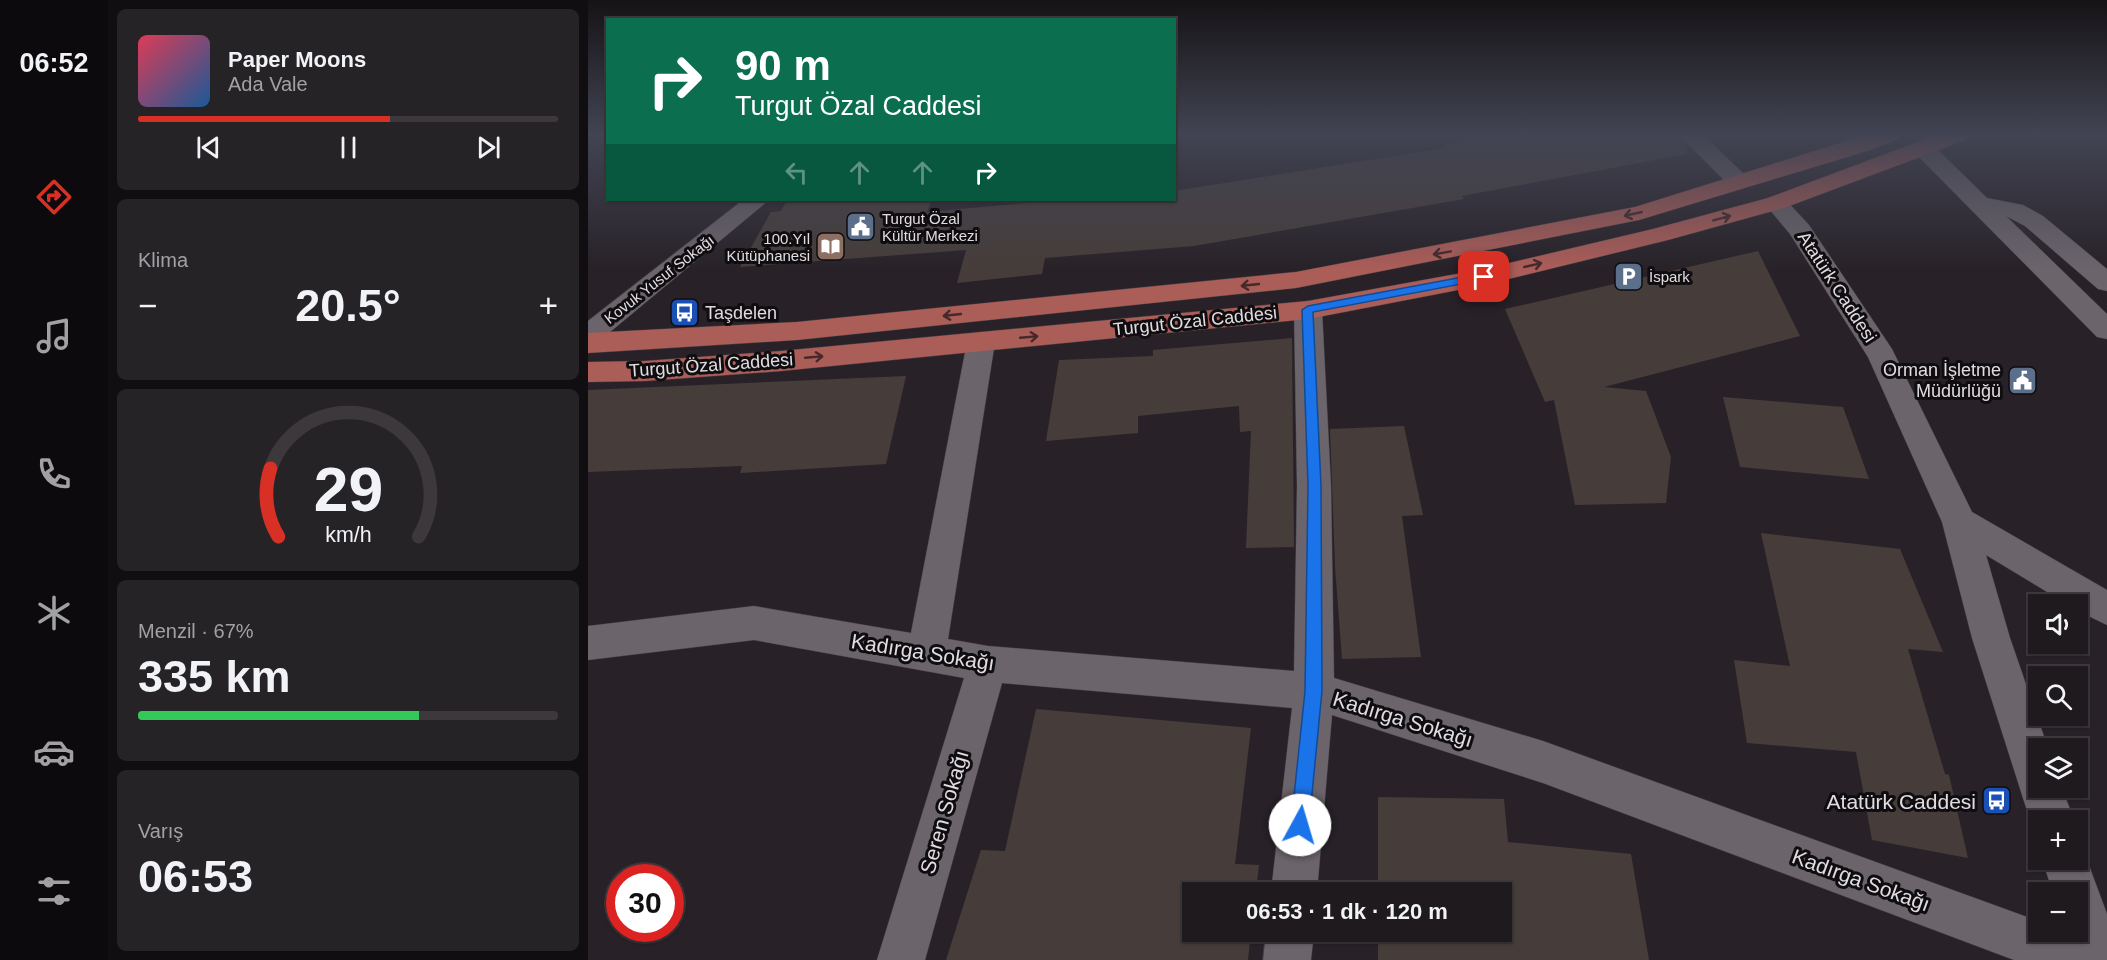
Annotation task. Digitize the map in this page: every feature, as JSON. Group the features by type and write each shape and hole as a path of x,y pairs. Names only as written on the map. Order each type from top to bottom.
{"main road":[{"name":"Turgut Özal Caddesi","path":"588,372 781,361 983,327 1296,280 1639,213 1746,179"},
{"name":"Turgut Özal Caddesi","path":"588,343 797,332 983,327 1308,310 1484,277 1659,235 1776,203 1842,179"},
{"path":"1738,181 1776,203"}],"street":[{"path":"1954,179 2107,330"},
{"name":"Kovuk Yusuf Sokağı","path":"588,335 756,201"},
{"name":"Atatürk Caddesi","path":"1776,203 1800,230 1882,356 1959,522 1991,638 2028,750"},
{"path":"1980,204 2014,210 2034,221 2107,283"},
{"path":"1295,882 1314,691 1314,486 1308,310"},
{"path":"926,653 983,327"},
{"path":"1959,522 2107,609"},
{"name":"Kadırga Sokağı","path":"588,644 754,623 988,664 1314,691 1543,762 2078,960"},
{"name":"Seren Sokağı","path":"901,960 988,664"},
{"path":"2088,928 2098,960"},
{"path":"1287,960 1289,942"}],"building":[{"path":"1251,179 1554,179 1462,196 1464,199 1194,246 1045,258 1042,274 957,283 966,250 740,267 771,212 781,211 786,201 932,201 927,212 1048,201 1176,201 1176,191"},
{"path":"1758,251 1800,336 1604,387 1646,391 1671,457 1666,503 1575,505 1554,400 1545,402 1505,309"},
{"path":"1292,338 1294,547 1246,548 1251,431 1240,432 1239,406 1138,416 1138,433 1046,441 1059,360 1153,356 1153,350"},
{"path":"906,376 886,464 740,473 742,466 588,472 588,390"},
{"path":"1723,397 1843,407 1869,479 1740,467"},
{"path":"1404,426 1423,515 1402,516 1421,657 1342,659 1335,567 1330,429"},
{"path":"1761,533 1900,549 1943,652 1908,649 1945,774 1949,775 1968,858 1872,840 1856,752 1747,743 1734,660 1790,666"},
{"path":"1036,709 1251,728 1235,864 1259,865 1257,882 1182,882 1182,942 1250,942 1248,960 946,960 981,850 1005,851"},
{"path":"1378,797 1504,799 1508,842 1631,854 1649,960 1378,960 1378,942 1512,942 1512,882 1378,882"}],"place":[{"name":"Turgut Özal Kültür Merkezi","path":"861,227"},
{"name":"100.Yıl Kütüphanesi","path":"831,247"},
{"name":"İspark","path":"1628,276"},
{"name":"Taşdelen","path":"684,313"},
{"name":"Orman İşletme Müdürlüğü","path":"2022,380"},
{"name":"Atatürk Caddesi","path":"1997,801"}],"route":[{"path":"1300,825 1314,691 1314,486 1308,310 1484,277"}]}
